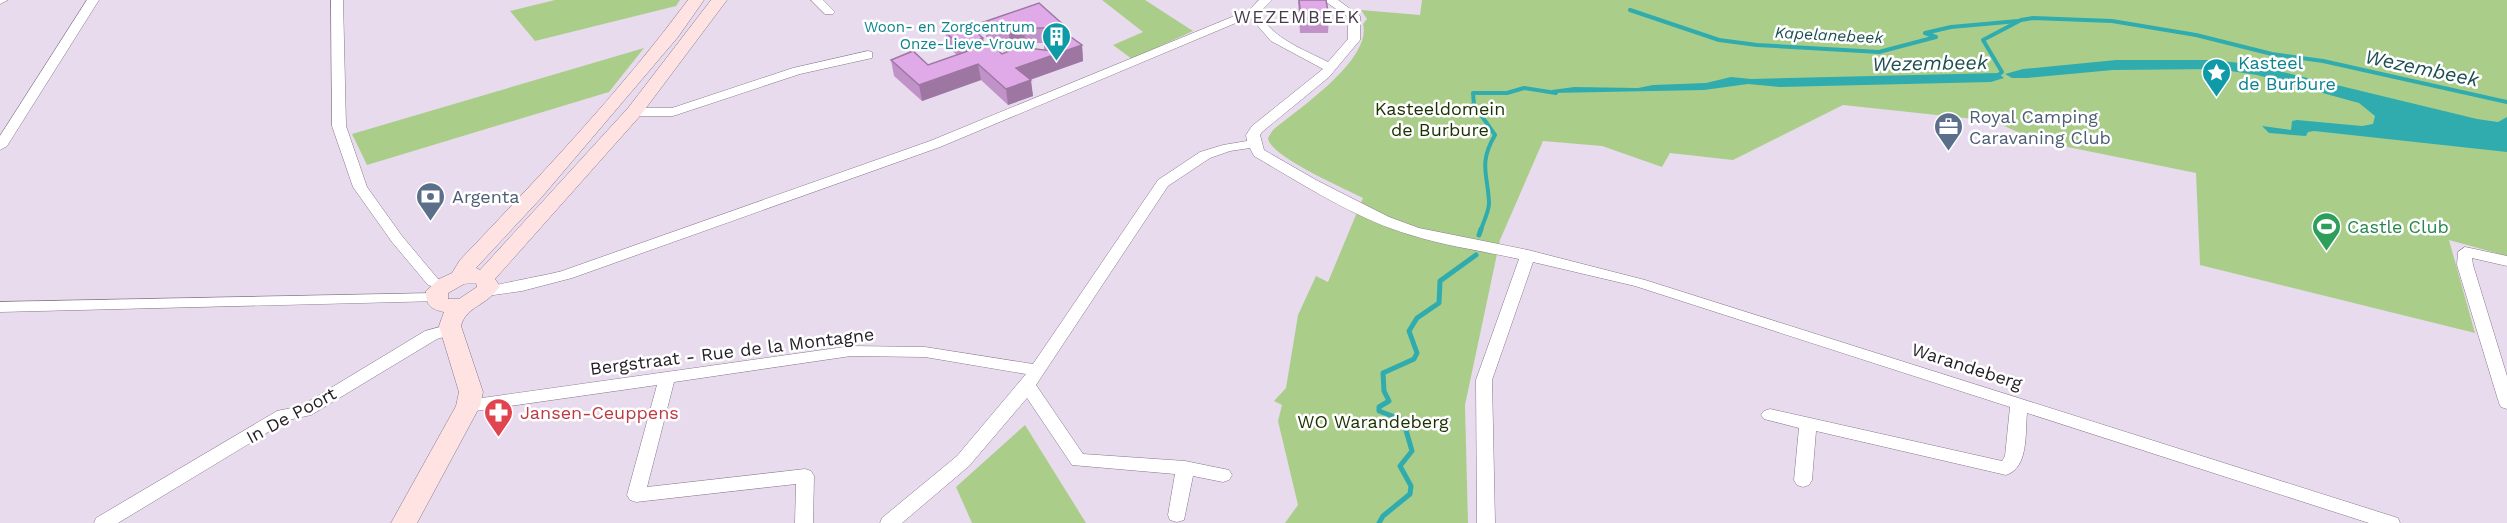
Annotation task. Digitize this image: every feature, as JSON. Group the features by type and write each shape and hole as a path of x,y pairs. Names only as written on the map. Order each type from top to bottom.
{"main road":[{"path":"696,0 672,33 534,194 447,286 441,305 460,306 473,301 634,112 719,0"},
{"path":"447,286 485,285"},
{"path":"404,523 468,406 471,392 451,329 453,315 460,306"}],"street":[{"path":"1,142 93,0"},
{"path":"337,0 339,126 360,188 397,239 433,282 447,286"},
{"path":"817,0 829,12"},
{"path":"485,285 522,286 567,275 934,144 1253,12 1266,0"},
{"path":"889,523 963,462 1032,378 1163,183 1212,151 1230,145 1254,144 1253,135 1257,129 1330,68 1354,40 1356,25 1354,16 1329,0"},
{"path":"1253,12 1259,25 1330,68"},
{"path":"634,112 672,112 797,71 868,55"},
{"name":"Warandeberg","path":"1254,144 1259,153 1276,164 1384,220 1436,237 1528,255 1640,283 2391,523"},
{"path":"2507,261 2465,252 2465,265 2507,403"},
{"path":"1486,523 1484,380 1528,255"},
{"path":"0,307 447,286"},
{"name":"In De Poort","path":"103,523 283,416 305,411 431,335 451,329"},
{"name":"Bergstraat - Rue de la Montagne","path":"468,406 876,350 925,352 1032,378"},
{"path":"667,378 636,495 805,476 804,523"},
{"path":"1032,378 1078,460 1185,468 1223,475"},
{"path":"1770,415 2006,468 2014,457 2019,404"},
{"path":"1803,480 1808,424"},
{"path":"1177,515 1185,468"}],"green space":[{"path":"555,0 680,0 676,6 535,41 510,11"},
{"path":"1102,0 1145,0 1193,31 1132,59 1113,45 1143,32"},
{"name":"Kasteeldomein de Burbure","path":"1422,0 2507,0 2507,256 2449,240 2475,333 2200,265 2196,173 2038,141 1993,121 1843,105 1733,160 1670,153 1662,167 1602,146 1543,141 1500,240 1465,405 1468,523 1285,523 1298,505 1278,421 1282,405 1274,401 1286,388 1298,315 1316,276 1328,282 1363,198 1294,163 1272,146 1268,138 1273,130 1331,83 1356,53 1363,38 1363,24 1367,19 1361,10 1420,15"},
{"path":"644,48 609,92 367,165 352,134"},
{"path":"1025,425 1086,523 972,523 956,487"}],"water":[{"path":"2116,60 2212,60 2250,64 2477,119 2498,122 2507,117 2507,152 2314,131 2308,132 2306,136 2269,133 2262,126 2291,130 2292,121 2297,120 2362,126 2373,124 2375,116 2359,103 2257,75 2217,69 2113,70 2027,78 2012,78 2005,74 2023,69"},
{"path":"1998,73 2004,78 1991,82 1780,87 1748,84 1704,90 1551,93 1552,90 1574,87 1638,88 1653,85 1706,83 1731,77 1751,79"}],"building":[{"path":"1299,0 1326,0 1329,18 1301,18"},
{"path":"1039,3 1067,28 1029,28 1023,24 1008,28 984,22"},
{"path":"969,26 983,38 971,42 991,44 1002,54 1019,47 1061,52 1043,39 1064,32 1082,45 1016,68 1031,80 1006,89 978,64 919,85 891,60 913,51 928,65 968,51 945,32"}],"waterway":[{"name":"Kapelanebeek","path":"1630,10 1719,40 1757,45 1879,52 1936,37 1925,33 1951,27 2018,21"},
{"name":"Wezembeek","path":"1997,76 2002,72 1983,40 2021,20 2033,18 2112,21 2196,35 2272,54 2323,61 2507,102"},
{"name":"Wezembeek","path":"1481,230 1489,203 1485,162 1495,135 1474,105 1473,93 1507,93 1524,88 1556,93"},
{"name":"Wezembeek","path":"1479,235 1481,229"},
{"name":"Wezembeek","path":"1379,523 1383,516 1410,494 1411,486 1400,466 1412,451 1403,420 1379,411 1379,407 1389,401 1384,391 1383,373 1414,359 1417,353 1409,331 1417,318 1439,303 1440,281 1476,255"}],"place":[{"name":"Woon- en Zorgcentrum Onze-Lieve-Vrouw","path":"1056,62"},
{"name":"Kasteel de Burbure","path":"2217,98"},
{"name":"Royal Camping Caravaning Club","path":"1948,152"},
{"name":"Argenta","path":"431,222"},
{"name":"Castle Club","path":"2326,252"},
{"name":"Jansen-Ceuppens","path":"499,438"}],"district":[{"name":"WEZEMBEEK","path":"1297,16"}],"park label":[{"name":"WO Warandeberg","path":"1373,421"}]}
